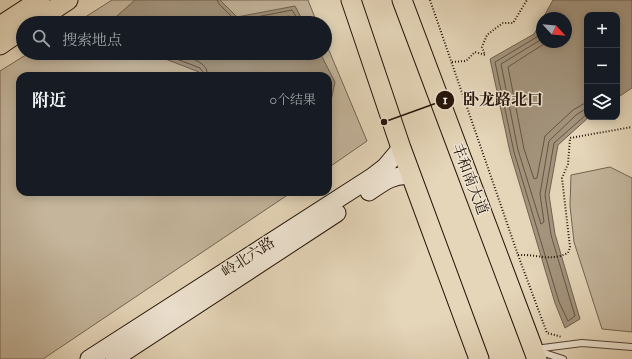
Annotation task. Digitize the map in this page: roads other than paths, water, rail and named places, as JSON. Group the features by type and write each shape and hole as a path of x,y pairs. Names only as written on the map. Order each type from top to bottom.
{"main road":[{"path":"0,14 20,0"},
{"path":"0,26 40,0"},
{"path":"44,16 68,0"},
{"path":"351,0 401,148 479,359"},
{"name":"丰和南大道","path":"402,0 535,354"},
{"path":"0,44 16,34"}],"street":[{"name":"岭北六路","path":"89,359 372,176 385,167 401,148"},
{"name":"岭北六路","path":"114,359 386,180 402,175 411,176"}],"lane":[{"path":"535,354 582,343 632,347"},
{"path":"535,354 563,359"}],"water":[{"path":"135,0 220,0 236,16 117,16"},
{"path":"553,0 632,0 632,88 620,96 620,12 584,12 584,120 586,120 558,145 549,195 555,234 580,319 565,328 555,303 510,152 490,59 534,34 536,30 536,48 572,48 572,12 546,12"},
{"path":"295,6 300,16 242,16"},
{"path":"168,60 324,60 330,72 199,72"},
{"path":"332,76 335,82 332,96"}],"place":[{"name":"卧龙路北口","path":"384,122"}]}
